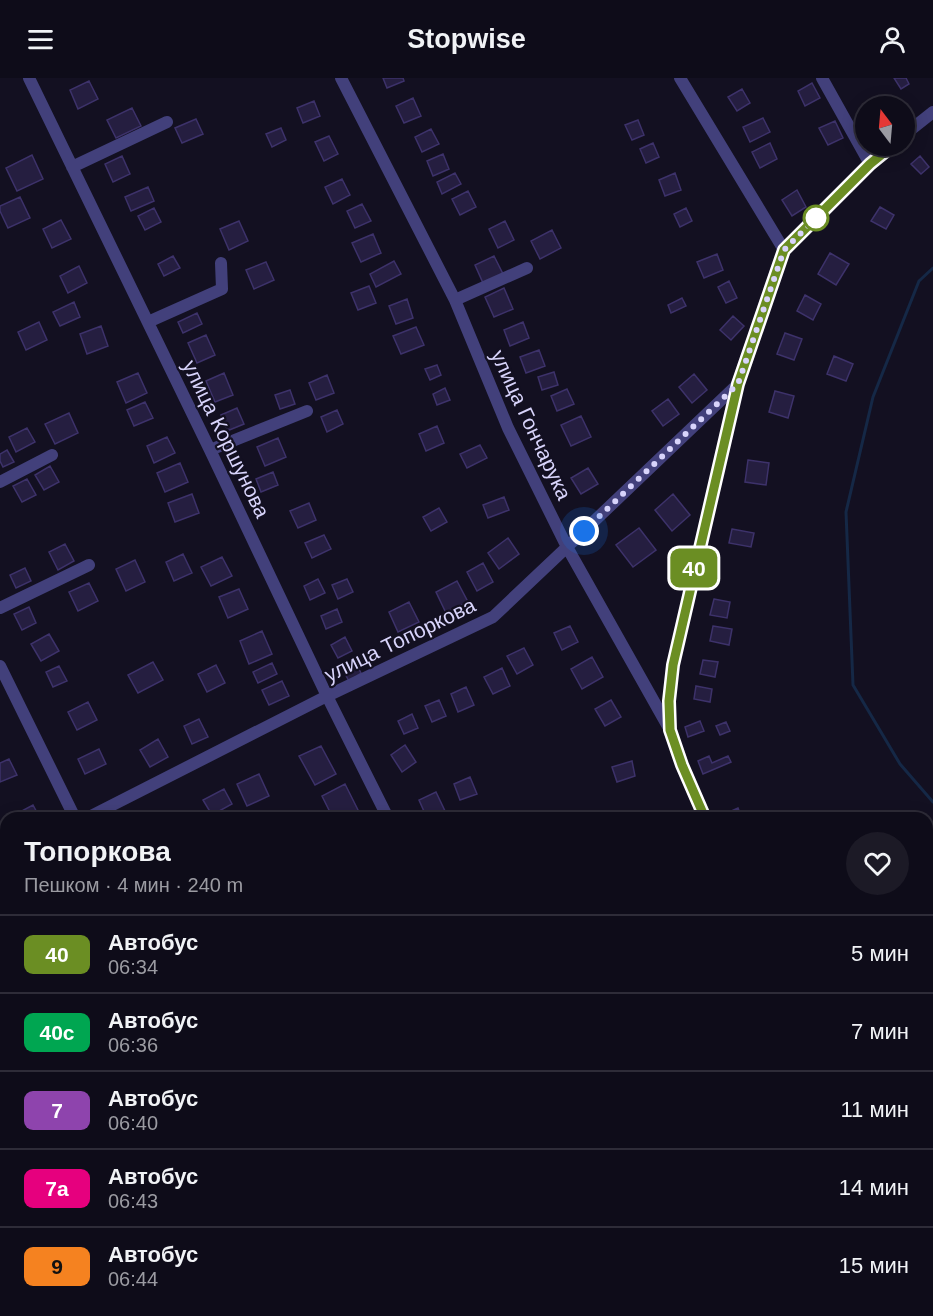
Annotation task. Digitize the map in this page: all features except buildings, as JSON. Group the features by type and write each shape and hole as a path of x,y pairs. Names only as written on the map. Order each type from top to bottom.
{"street":[{"name":"улица Коршунова","path":"29,78 385,812"},
{"name":"улица Гончарука","path":"341,78 455,300 508,428 567,548 670,730 702,812"},
{"path":"680,78 784,250"},
{"path":"822,78 870,164"},
{"path":"915,126 933,112"},
{"path":"72,167 167,122"},
{"name":"улица Топоркова","path":"670,730 669,701 673,665 738,384 784,250 880,156"},
{"path":"148,322 222,289 221,263"},
{"path":"455,300 527,268"},
{"name":"улица Топоркова","path":"99,812 327,696 493,617 738,384"},
{"path":"210,450 307,411"},
{"path":"0,482 52,454"},
{"path":"0,608 89,565"},
{"path":"0,666 72,812"}],"waterway":[{"path":"933,268 919,281 873,397 846,512 853,685 900,764 933,802"}],"bus line":[{"name":"40","path":"702,812 670,730 669,701 673,665 738,384 784,250 880,156"}],"route":[{"path":"584,531 738,384 784,250 816,218"}]}
